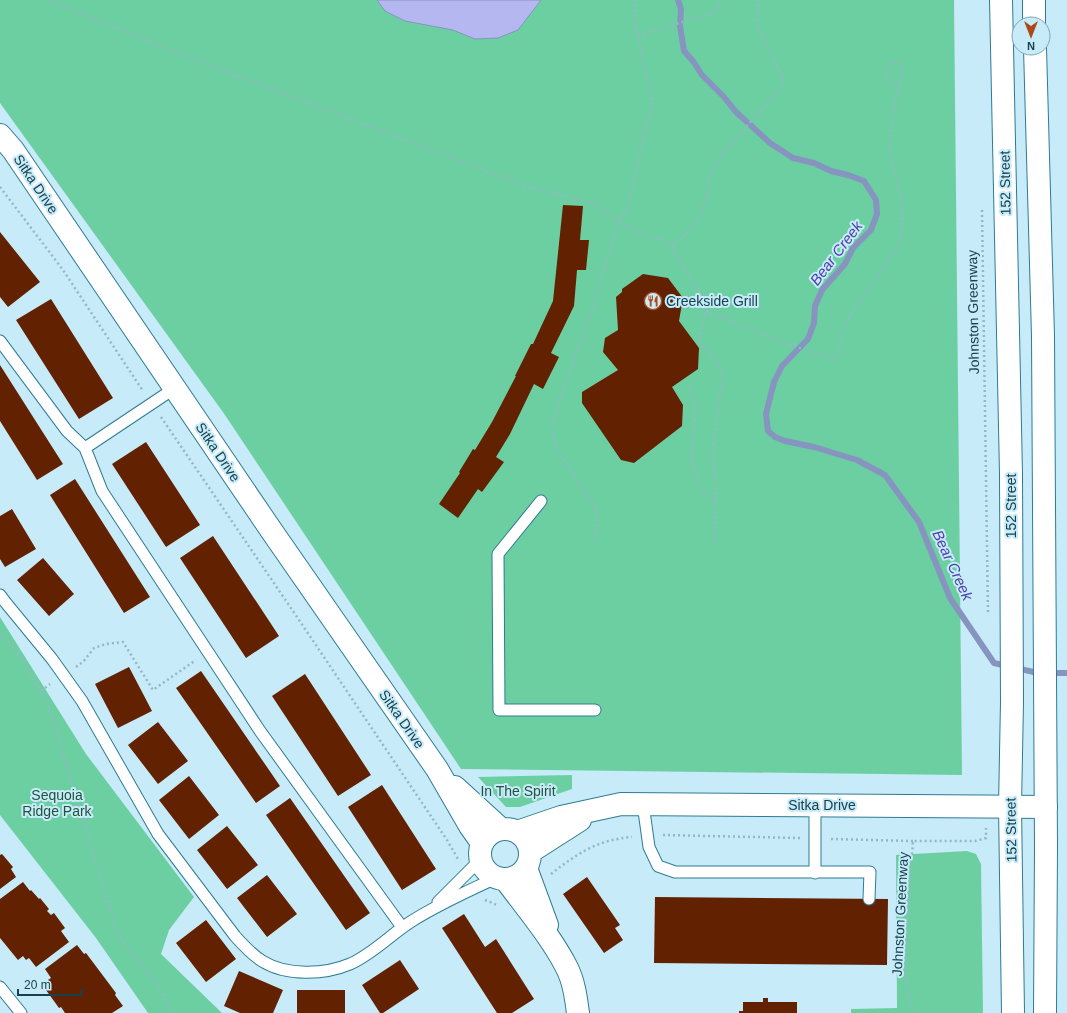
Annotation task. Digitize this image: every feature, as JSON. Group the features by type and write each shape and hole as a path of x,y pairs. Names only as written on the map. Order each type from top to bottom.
{"main road":[{"name":"152 Street","path":"1001,0 1009,341 1012,631 1010,806 1013,1013"},
{"path":"1034,0 1034,16"},
{"path":"1035,56 1043,336 1046,807 1045,1013"},
{"name":"Sitka Drive","path":"0,135 13,150 271,530 437,769 470,826 474,855"},
{"name":"Sitka Drive","path":"437,769 468,800 509,830 621,804 1046,807"},
{"name":"Sitka Drive","path":"528,860 598,809"},
{"path":"555,948 528,860 526,840 509,830 493,832 486,836 474,855 486,871 500,879 555,948 568,969 576,993 578,1013"},
{"path":"500,879 513,878 520,874 528,860"}],"lane":[{"path":"0,341 67,431 85,448 102,492 260,731 402,927"},
{"path":"85,448 175,388"},
{"path":"541,500 498,554 499,710 595,710"},
{"path":"0,594 6,604 52,659 82,700 158,834 235,936 248,951 263,961 278,968 308,972 329,970 350,964 371,951 402,927 430,910 500,879"},
{"path":"644,804 649,847 658,866 675,872 870,872 869,899"},
{"path":"815,805 815,873"},
{"path":"430,910 474,855"},
{"path":"0,987 21,1013"}],"path":[{"path":"48,0 168,49 523,185 595,204 619,223 646,236 667,241 707,304 699,342 723,372 712,455 716,483 715,541"},
{"path":"595,541 598,524 595,506 558,450 552,428 560,398 587,324 619,223 630,200 640,151 653,102 638,34 635,0"},
{"path":"638,34 654,31 714,12 719,4 719,0"},
{"path":"672,247 685,235 700,216 708,193 710,175 726,150 778,92 783,84 783,77 764,41 758,25 758,0"},
{"path":"706,311 774,339 833,358 838,356 844,326 900,240 903,221 902,202 889,152 889,144 897,92 903,69 898,63 893,62 888,65 886,72 887,77 897,92"},
{"path":"0,187 63,270 152,404 448,840 474,855"},
{"name":"Johnston Greenway","path":"982,207 988,615"},
{"path":"689,385 696,407 691,458 700,488 715,503"},
{"path":"0,635 16,648 50,708 117,933 158,986 172,1013"},
{"path":"41,691 83,662 94,648 106,644 123,642 153,690 208,652"},
{"path":"546,878 572,857 597,844 628,837 648,835 913,841"},
{"name":"Johnston Greenway","path":"914,1013 908,991 906,943 913,841 975,841 986,838"}],"green space":[{"path":"0,0 954,0 962,775 461,769 225,415 0,103"},
{"name":"Sequoia Ridge Park","path":"0,617 86,754 194,897 169,930 161,954 222,1013 148,1013 96,938 0,815"},
{"name":"In The Spirit","path":"572,775 572,789 520,807 506,807 478,777"},
{"path":"967,851 976,854 981,864 983,1013 851,1013 851,1009 897,1008 896,855"}],"water":[{"path":"377,0 541,0 518,30 498,38 475,39 453,30 405,21 385,11"}],"building":[{"path":"563,205 583,206 580,240 589,240 586,270 577,270 574,306 551,353 559,357 543,389 534,384 510,434 496,457 504,462 482,492 478,489 458,518 439,504 460,473 459,472 473,449 475,450 492,422 531,344 533,344 553,301"},
{"path":"0,232 40,282 8,307 0,297"},
{"path":"643,274 668,278 683,298 679,321 699,348 698,369 672,387 683,405 682,426 634,463 621,460 582,403 582,392 618,370 603,352 605,338 618,330 616,297 622,292 622,289"},
{"path":"51,299 113,398 79,419 16,320"},
{"path":"0,365 63,464 37,480 0,421"},
{"path":"146,442 200,525 166,547 112,464"},
{"path":"75,479 150,597 124,613 50,495"},
{"path":"12,509 36,549 5,567 0,559 0,516"},
{"path":"213,536 279,636 246,658 180,558"},
{"path":"43,558 74,594 49,616 17,580"},
{"path":"129,667 152,711 118,728 95,684"},
{"path":"201,671 280,786 256,803 176,688"},
{"path":"305,674 371,775 338,796 272,696"},
{"path":"158,722 188,761 158,784 128,745"},
{"path":"189,776 219,815 189,839 159,800"},
{"path":"382,785 436,869 402,890 348,807"},
{"path":"290,798 370,913 346,930 266,815"},
{"path":"227,826 258,865 227,889 197,850"},
{"path":"2,854 13,867 11,869 16,877 0,889 0,855"},
{"path":"267,875 297,914 267,937 237,898"},
{"path":"587,877 620,925 615,928 623,940 604,953 563,894"},
{"path":"23,882 30,891 31,890 39,899 40,898 49,909 47,911 51,915 54,913 65,928 61,931 69,942 36,967 29,958 26,960 23,956 18,960 0,938 0,899"},
{"path":"655,897 888,899 887,965 654,963"},
{"path":"464,914 485,947 496,939 534,999 512,1013 497,1013 442,928"},
{"path":"206,920 236,959 206,982 176,943"},
{"path":"77,945 84,954 86,953 116,993 115,995 123,1006 112,1013 65,1013 61,1007 59,1008 46,990 51,985 48,980 51,978 45,969"},
{"path":"400,960 419,989 383,1013 380,1013 362,985"},
{"path":"239,971 283,990 273,1013 240,1013 224,1006"},
{"path":"297,990 345,990 345,1013 297,1013"},
{"path":"763,998 768,998 768,1002 797,1002 797,1013 739,1013 739,1011 743,1011 743,1002 763,1002"}],"waterway":[{"name":"Bear Creek","path":"678,0 681,9 680,26 684,51 702,75 724,97 736,112 770,143 793,158 814,163 831,171 864,181 876,200 877,214 871,230 853,248 845,264 822,290 815,306 814,323 808,339 782,366 774,382 766,414 768,431 775,437 785,441 814,447 857,460 885,475 919,522 950,598 994,663 1038,673 1067,673"}],"place":[{"name":"Creekside Grill","path":"653,301"}]}
